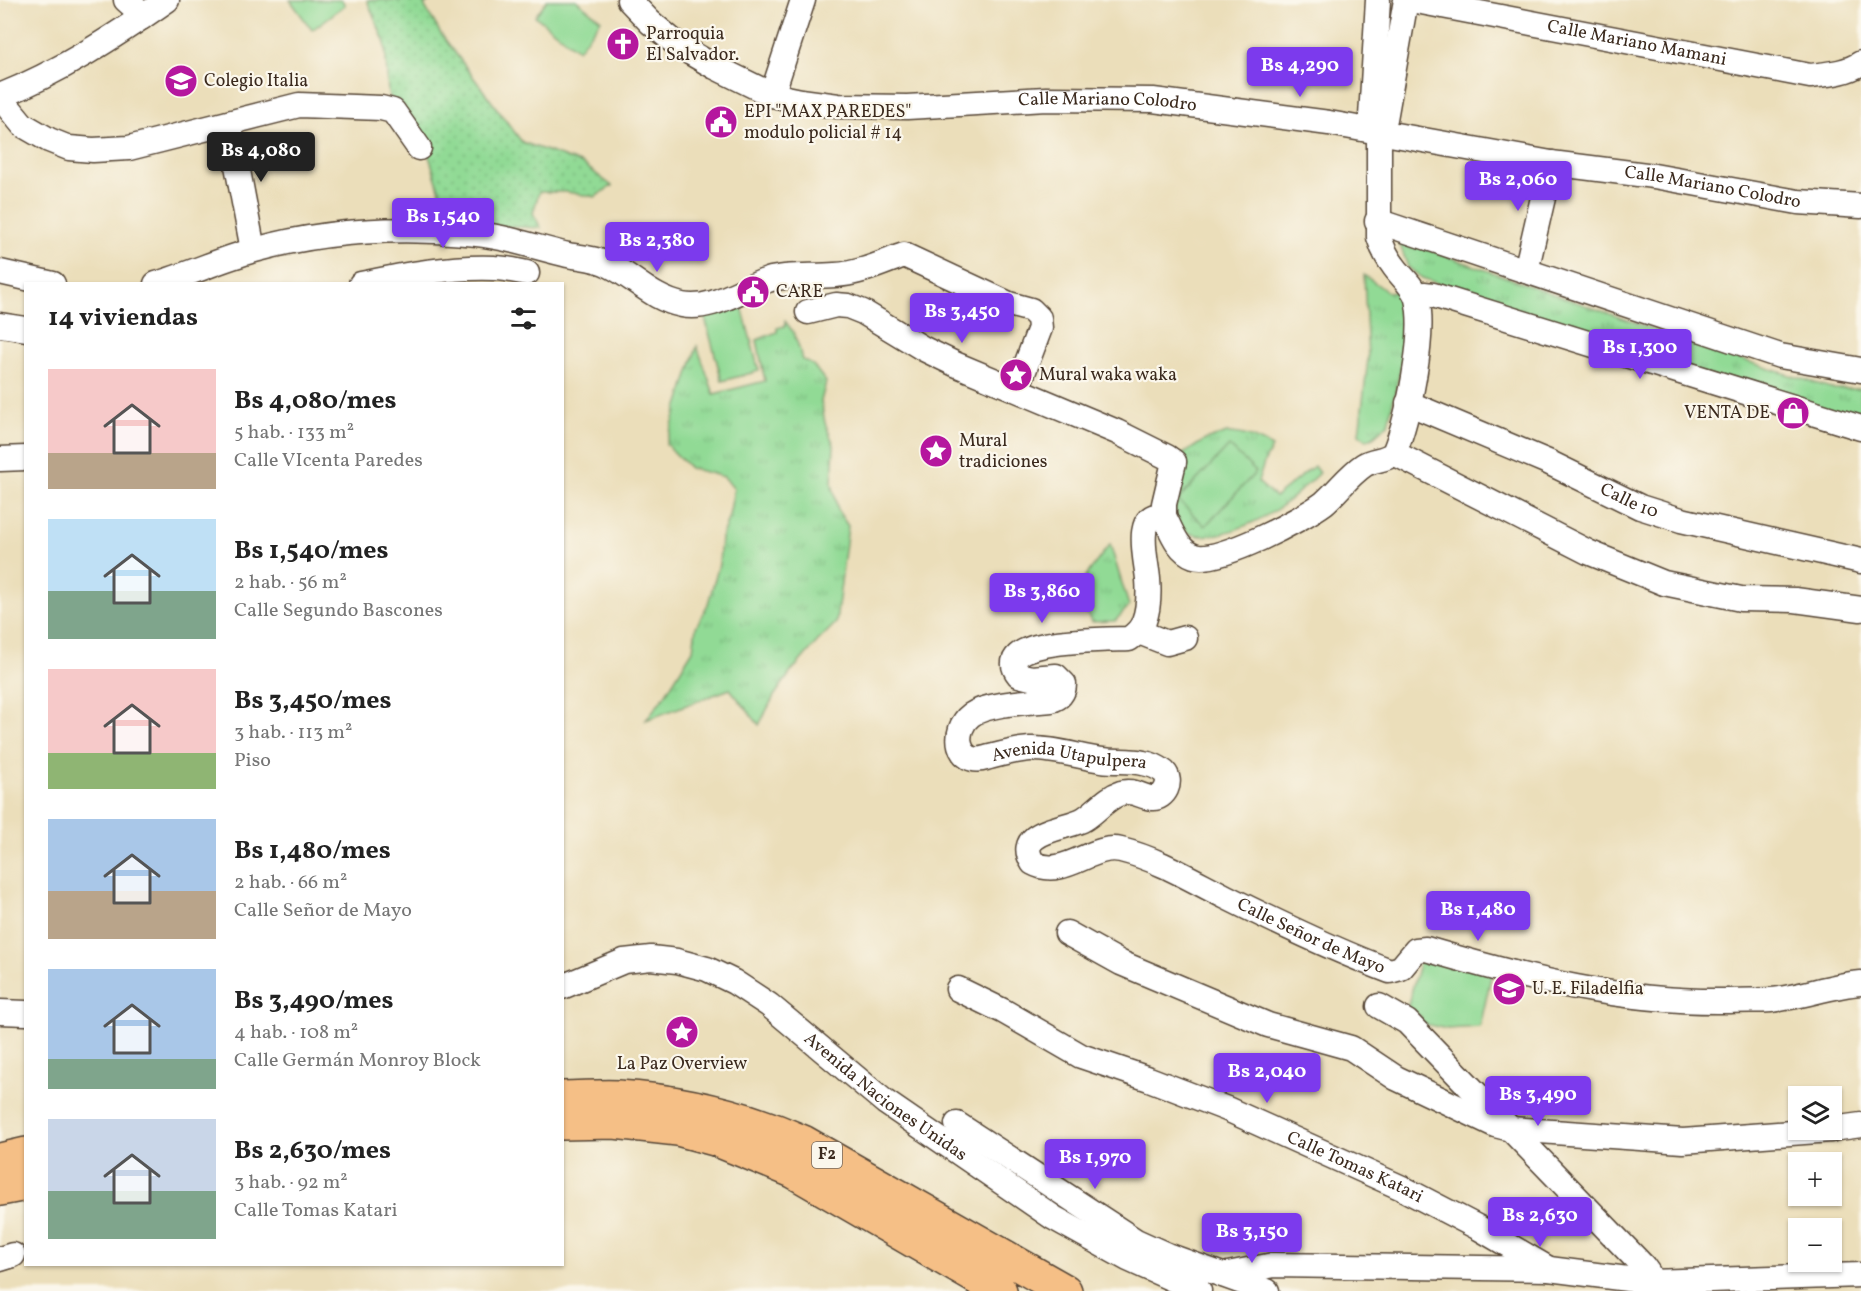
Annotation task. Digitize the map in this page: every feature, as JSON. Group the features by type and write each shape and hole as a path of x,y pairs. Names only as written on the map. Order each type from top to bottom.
{"highway":[{"name":"F2","path":"564,1098 616,1097 676,1103 766,1126 803,1142 1065,1291"},
{"name":"F2","path":"564,1124 614,1122 678,1129 716,1139 793,1171 1000,1291"},
{"path":"0,1160 24,1154"},
{"path":"0,1190 24,1184"}],"street":[{"path":"166,0 134,9 77,59 1,95 9,108 23,125 69,148 129,148 299,105 381,108 393,111 419,148"},
{"name":"Calle Mariano Colodro","path":"629,0 650,22 679,46 772,95 801,101 838,106 907,107 1046,99 1153,100 1329,123 1551,163 1654,176 1798,202 1861,206"},
{"path":"772,95 803,0"},
{"path":"1377,0 1371,117 1379,133"},
{"path":"808,312 836,305 848,306 882,322 924,349 1117,432 1174,462 1164,504 1164,516 1178,542 1185,551 1193,556 1214,557 1301,518 1324,502 1368,462 1388,458 1394,453 1408,403 1418,335 1417,297 1383,250 1377,221 1379,133 1385,119 1406,0"},
{"name":"Calle Mariano Mamani","path":"1411,0 1810,76 1855,67 1861,63"},
{"path":"229,123 253,250"},
{"path":"1526,271 1551,163"},
{"path":"1377,221 1780,356 1861,370"},
{"path":"162,282 253,250 303,238 336,233 467,233 523,242 568,255 597,259 612,266 647,292 670,302 693,307 725,298 768,280 855,273 904,255 1009,304 1035,312 1039,318 1040,328 1017,389"},
{"path":"370,282 445,270 495,268 527,273"},
{"path":"0,272 44,282"},
{"path":"1417,297 1424,294 1433,295 1861,428"},
{"path":"0,326 24,329"},
{"name":"Calle 10","path":"1408,403 1548,462 1640,507 1681,520 1861,561"},
{"path":"1394,453 1588,552 1664,583 1741,599 1795,600 1861,609"},
{"path":"0,459 24,458"},
{"path":"1164,516 1156,516 1147,523 1145,529 1148,607 1144,622 1138,632 1167,643 1185,638"},
{"name":"Avenida Utapulpera","path":"1119,849 1100,852 1061,867 1048,868 1033,863 1029,852 1036,835 1046,830 1071,826 1118,794 1127,791 1153,798 1159,796 1168,784 1168,778 1164,772 1155,766 1142,763 1102,760 1033,749 1015,750 975,760 962,752 958,745 958,736 961,726 970,716 982,709 1051,700 1060,695 1064,684 1056,676 1031,678 1019,675 1013,665 1014,660 1022,652 1046,644 1129,639 1138,632"},
{"name":"Calle Señor de Mayo","path":"1119,849 1157,863 1317,941 1390,970 1401,968 1416,950 1426,949 1507,973 1544,981 1623,996 1698,1001 1772,1000 1843,984 1861,983"},
{"path":"1067,933 1121,963 1268,1025 1351,1048 1396,1078 1495,1125 1511,1129 1683,1141 1788,1133"},
{"name":"Avenida Naciones Unidas","path":"564,986 624,962 651,958 677,961 707,969 734,982 769,1005 885,1102 1054,1218 1128,1259 1199,1291"},
{"name":"Calle Tomas Katari","path":"958,988 1081,1056 1227,1109 1402,1188 1479,1228 1550,1269"},
{"path":"1379,1006 1407,1022 1643,1266 1651,1282"},
{"path":"0,1012 24,1013"},
{"path":"957,1124 1136,1241 1267,1291"},
{"path":"1842,1128 1861,1125"},
{"path":"1223,1275 1274,1265 1550,1269 1651,1282 1861,1275"}],"green space":[{"path":"290,0 342,0 345,5 312,30"},
{"path":"367,0 433,0 424,5 441,34 522,142 583,164 612,186 595,197 567,192 539,192 533,213 541,228 492,226 441,216 440,192 430,159 421,140 408,128 388,93 385,43"},
{"path":"547,0 576,0 601,20 578,50 535,16"},
{"path":"1398,239 1724,354 1834,389 1861,389 1861,427 1422,278 1408,267"},
{"path":"1364,275 1388,292 1402,290 1406,298 1405,348 1388,424 1367,440 1359,434 1368,359"},
{"path":"741,303 759,371 722,381 704,314"},
{"path":"785,321 794,333 803,360 813,365 826,382 821,401 825,423 834,445 832,483 838,511 848,526 836,623 791,672 774,696 759,725 730,689 646,720 665,695 693,650 696,627 708,604 719,564 721,538 729,516 734,489 724,477 690,468 666,444 697,346 714,394 765,381 757,340 777,332 777,328 785,326"},
{"path":"1227,433 1251,437 1272,447 1258,482 1275,497 1314,466 1319,473 1298,493 1262,518 1214,535 1187,532 1178,523 1175,510 1177,458 1205,440"},
{"path":"1229,446 1256,472 1205,526 1178,500"},
{"path":"1110,544 1129,606 1115,621 1092,622 1073,593"},
{"path":"1421,956 1492,972 1480,1027 1447,1029 1420,1023 1421,1017 1407,1009"}],"place":[{"name":"Parroquia El Salvador.","path":"623,44"},
{"name":"Colegio Italia","path":"181,81"},
{"name":"EPI \"MAX PAREDES\" modulo policial # 14","path":"721,122"},
{"name":"CARE","path":"753,292"},
{"name":"Mural waka waka","path":"1016,375"},
{"name":"VENTA DE","path":"1793,413"},
{"name":"Mural tradiciones","path":"936,451"},
{"name":"U. E. Filadelfia","path":"1509,989"},
{"name":"La Paz Overview","path":"682,1032"}]}
